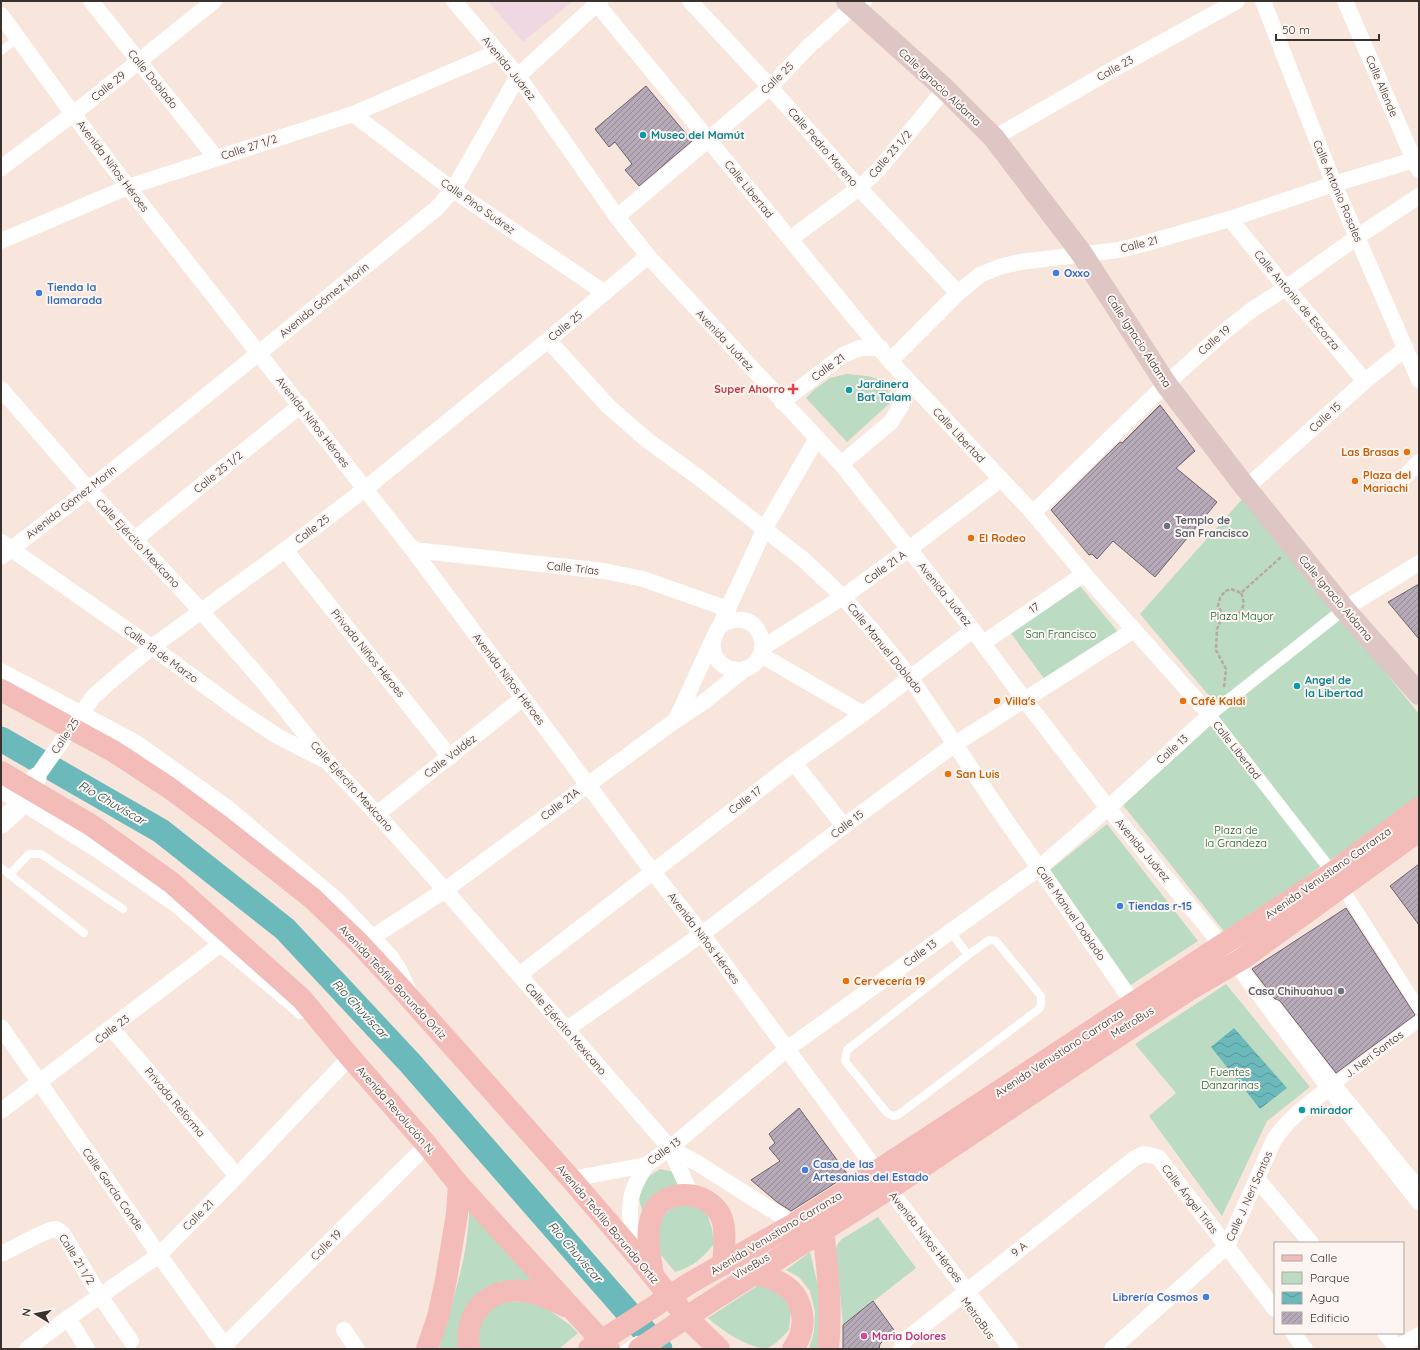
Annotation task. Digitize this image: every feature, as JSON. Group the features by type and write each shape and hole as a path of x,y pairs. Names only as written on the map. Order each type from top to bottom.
{"main road":[{"name":"Calle Ignacio Aldama","path":"854,3 945,89 994,138 1082,254 1166,384 1246,488 1344,609 1419,694"},
{"name":"Avenida Teófilo Borunda Ortiz","path":"1,690 114,751 168,787 218,824 312,898 358,942 399,986 571,1179 633,1251 688,1319 719,1349"},
{"name":"Avenida Revolución N.","path":"1,772 91,825 172,883 302,999 350,1057 427,1145 459,1185 609,1349"},
{"name":"Avenida Venustiano Carranza","path":"641,1343 696,1306 828,1223 1134,1004 1332,873 1419,808"},
{"name":"Avenida Venustiano Carranza","path":"589,1349 690,1283 794,1224 885,1182 1097,1050 1235,963 1419,830"},
{"path":"427,1349 438,1316 446,1280 457,1214 459,1185"},
{"path":"654,1278 649,1251 648,1233 652,1215 665,1199 679,1194 691,1195 708,1201 714,1207 722,1221 725,1237 723,1265"},
{"path":"828,1223 830,1330 828,1349"},
{"path":"754,1270 789,1288 802,1309 803,1322 798,1342 792,1349"},
{"path":"469,1349 469,1324 475,1312 484,1301 497,1294 512,1291 524,1291 540,1294 573,1309"}],"street":[{"name":"Calle Doblado","path":"91,1 216,158"},
{"name":"Calle 29","path":"1,168 73,114 214,1"},
{"name":"Avenida Juárez","path":"454,1 518,76 617,217 648,256 841,464 973,630 1108,808 1222,945 1333,1085 1419,1202"},
{"name":"Calle Pedro Moreno","path":"690,1 770,86 859,188 958,293"},
{"name":"Calle 23","path":"994,138 1103,75 1215,6 1237,1"},
{"name":"Calle Antonio Rosales","path":"1263,1 1334,184 1419,380"},
{"name":"Calle Allende","path":"1346,1 1416,165"},
{"name":"Avenida Gómez Morín","path":"4,549 88,489 259,353 437,208 453,190 518,76 599,2"},
{"name":"Calle Libertad","path":"599,2 890,361 1033,513 1084,574 1210,715 1325,863"},
{"name":"Calle 25","path":"617,217 770,86 854,3"},
{"name":"Avenida Niños Héroes","path":"1,14 128,187 413,550 652,871 702,934 885,1182 964,1292 1011,1349"},
{"name":"Calle 27 1/2","path":"1,241 128,187 353,114 497,52"},
{"name":"Calle 23 1/2","path":"790,239 859,188 879,169 945,89"},
{"name":"Calle Pino Suárez","path":"353,114 453,190 605,293"},
{"name":"Calle 21","path":"890,361 958,293 980,275 999,267 1020,262 1119,250 1230,219 1334,184 1416,165"},
{"name":"Calle 19","path":"1033,513 1166,384 1225,331 1253,309 1286,288 1357,237 1419,196"},
{"name":"Calle Antonio de Escorza","path":"1230,219 1286,288 1366,381"},
{"name":"Calle 25","path":"1,823 23,803 36,778 93,697 152,647 285,550 365,489 548,340 648,256"},
{"name":"Calle Manuel Doblado","path":"548,340 608,406 647,440 765,528 804,560 843,597 910,677 1039,868 1134,1004"},
{"name":"Calle 21","path":"782,402 843,355 860,348 881,348"},
{"name":"Calle 15","path":"1246,488 1366,381 1406,348"},
{"path":"841,464 891,422 902,404 907,379"},
{"name":"Calle Ejército Mexicano","path":"1,389 88,489 201,611 265,684 326,760 445,890 670,1148"},
{"name":"Calle 25 1/2","path":"135,539 301,406"},
{"path":"676,720 715,633 720,626 765,528 817,438"},
{"path":"1399,482 1419,462"},
{"name":"Calle 21 A","path":"762,652 843,597 1001,479"},
{"name":"Calle 18 de Marzo","path":"4,549 152,647 238,710 277,736 326,760"},
{"name":"Privada Niños Héroes","path":"285,550 450,757"},
{"name":"Calle Trías","path":"413,550 604,571 643,578 728,609"},
{"path":"1210,715 1344,609 1419,563"},
{"name":"17","path":"983,643 1084,574"},
{"path":"712,641 713,652 717,661 725,667 735,670 745,669 752,666 762,652 762,639 759,631 753,624 745,620 736,619 720,626"},
{"name":"Calle 17","path":"519,975 794,763 863,714 973,630"},
{"name":"Calle 15","path":"567,1029 702,934 955,744 1134,630"},
{"path":"762,652 863,714"},
{"name":"Calle 21A","path":"373,937 445,890 587,784 705,701 745,669"},
{"path":"1,671 135,742 225,806 337,900 373,937 391,957 400,970 414,1004"},
{"name":"Calle Valdéz","path":"377,814 523,698"},
{"name":"Calle 13","path":"571,1179 646,1165 670,1148 787,1049 1039,868 1108,808 1210,715"},
{"path":"794,763 844,826"},
{"path":"1,791 23,803 102,853 178,906 283,997 329,1032"},
{"path":"1342,887 1419,1008"},
{"name":"Calle 23","path":"1,1112 221,944"},
{"name":"J. Neri Santos","path":"1333,1085 1419,1021"},
{"name":"Calle García Conde","path":"1,1027 159,1255 226,1347"},
{"name":"Privada Reforma","path":"112,1028 237,1176"},
{"name":"Calle 21","path":"27,1349 68,1318 159,1255 237,1176 350,1057"},
{"name":"Calle J. Neri Santos","path":"1112,1349 1227,1246 1274,1140 1282,1127 1333,1085"},
{"name":"Calle 19","path":"226,1347 427,1145"},
{"path":"670,1148 691,1195"},
{"path":"670,1148 697,1163 794,1224"},
{"name":"Calle Ángel Trías","path":"1144,1154 1158,1157 1274,1308"},
{"name":"9 A","path":"901,1349 904,1341 964,1292 1135,1158 1144,1154"},
{"path":"633,1251 630,1209 632,1194 646,1165"},
{"path":"1257,1178 1310,1242"},
{"name":"Calle 21 1/2","path":"1,1254 42,1234 54,1229 58,1230 63,1234 100,1296 131,1341"},
{"path":"68,1318 87,1349"},
{"path":"344,1330 357,1349"},
{"path":"1294,1334 1305,1349"},
{"path":"1386,1334 1397,1349 1419,1335"}],"lane":[{"path":"1,51 18,38"},
{"path":"10,874 29,854 41,854 123,909"},
{"path":"1,868 84,933"},
{"path":"950,931 968,955"},
{"path":"988,940 996,942 1041,996 1041,1005 898,1115 887,1113 845,1061 847,1050 968,955 988,940"},
{"name":"MetroBus","path":"918,1160 1087,1050 1225,964 1235,963"},
{"path":"1333,1085 1419,1183"},
{"name":"MetroBus","path":"964,1292 1001,1349"},
{"path":"674,1315 696,1306"},
{"path":"624,1349 641,1343"}],"path":[{"path":"1241,593 1294,546"},
{"path":"1231,589 1241,593 1244,600 1242,609 1238,614 1230,617 1224,615 1218,606 1220,598 1225,591 1231,589"},
{"path":"1224,615 1217,629 1216,650 1226,669 1224,689 1226,702"}],"shaded area":[{"path":"488,1 573,1 523,42"}],"green space":[{"path":"846,374 862,375 882,382 889,393 891,402 847,442 806,398 830,378"},
{"name":"Plaza Mayor","path":"1244,497 1419,714 1419,802 1325,863 1227,935 1123,805 1222,711 1140,614"},
{"name":"San Francisco","path":"1080,586 1118,632 1045,680 1010,632"},
{"path":"1107,824 1198,941 1129,986 1049,871"},
{"name":"Fuentes Danzarinas","path":"1226,984 1310,1087 1267,1121 1222,1216 1149,1116 1176,1093 1135,1044"},
{"path":"660,1169 674,1172 681,1184 643,1213 638,1196 645,1179"},
{"path":"679,1201 706,1210 712,1229 714,1244 697,1261 675,1272 661,1255 655,1243 655,1224"},
{"path":"469,1210 538,1281 501,1281 484,1293 463,1349 439,1349 463,1262"},
{"path":"878,1217 916,1268 843,1325 836,1250 837,1245 842,1239"},
{"path":"810,1252 823,1307 823,1349 809,1349 814,1332 815,1312 810,1291 799,1277 786,1270"},
{"path":"760,1284 785,1295 791,1312 789,1330 777,1342 768,1348 753,1346 736,1338 708,1318"},
{"path":"497,1301 538,1302 570,1325 578,1333 559,1349 478,1349 473,1337 481,1317"}],"water":[{"name":"Fuentes Danzarinas","path":"1234,1028 1287,1088 1260,1109 1211,1047"}],"building":[{"name":"Museo del Mamút","path":"646,86 692,141 639,186 625,170 632,164 615,142 609,147 595,129"},
{"path":"1160,405 1195,451 1176,468 1217,502 1155,577 1113,541 1097,559 1092,554 1089,555 1051,510"},
{"path":"1419,584 1419,639 1388,602"},
{"path":"1419,864 1419,925 1390,886"},
{"path":"1346,908 1415,1015 1336,1073 1280,1001 1275,999 1252,969"},
{"name":"Casa de las Artesanias del Estado","path":"799,1108 848,1175 791,1211 777,1202 751,1180 780,1161 769,1148 775,1143 769,1134"},
{"path":"873,1301 894,1330 880,1344 879,1349 843,1349 843,1325"}],"waterway":[{"name":"Rio Chuviscar","path":"1,739 161,831 285,929 411,1064 660,1349"}],"place":[{"name":"Museo del Mamút","path":"643,135"},
{"name":"Oxxo","path":"1056,273"},
{"name":"Tienda la llamarada","path":"39,293"},
{"name":"Super Ahorro","path":"793,389"},
{"name":"Jardinera Bat Talam","path":"849,390"},
{"name":"Las Brasas","path":"1407,452"},
{"name":"Plaza del Mariachi","path":"1355,481"},
{"name":"Templo de San Francisco","path":"1167,526"},
{"name":"El Rodeo","path":"971,538"},
{"name":"Angel de la Libertad","path":"1297,686"},
{"name":"Villa's","path":"997,701"},
{"name":"Café Kaldi","path":"1183,701"},
{"name":"San Luis","path":"948,774"},
{"name":"Tiendas r-15","path":"1120,906"},
{"name":"Cervecería 19","path":"846,981"},
{"name":"Casa Chihuahua","path":"1341,991"},
{"name":"mirador","path":"1302,1110"},
{"name":"Casa de las Artesanias del Estado","path":"805,1170"},
{"name":"Librería Cosmos","path":"1206,1297"},
{"name":"Maria Dolores","path":"864,1336"}],"park label":[{"name":"Plaza de la Grandeza","path":"1236,836"}]}
